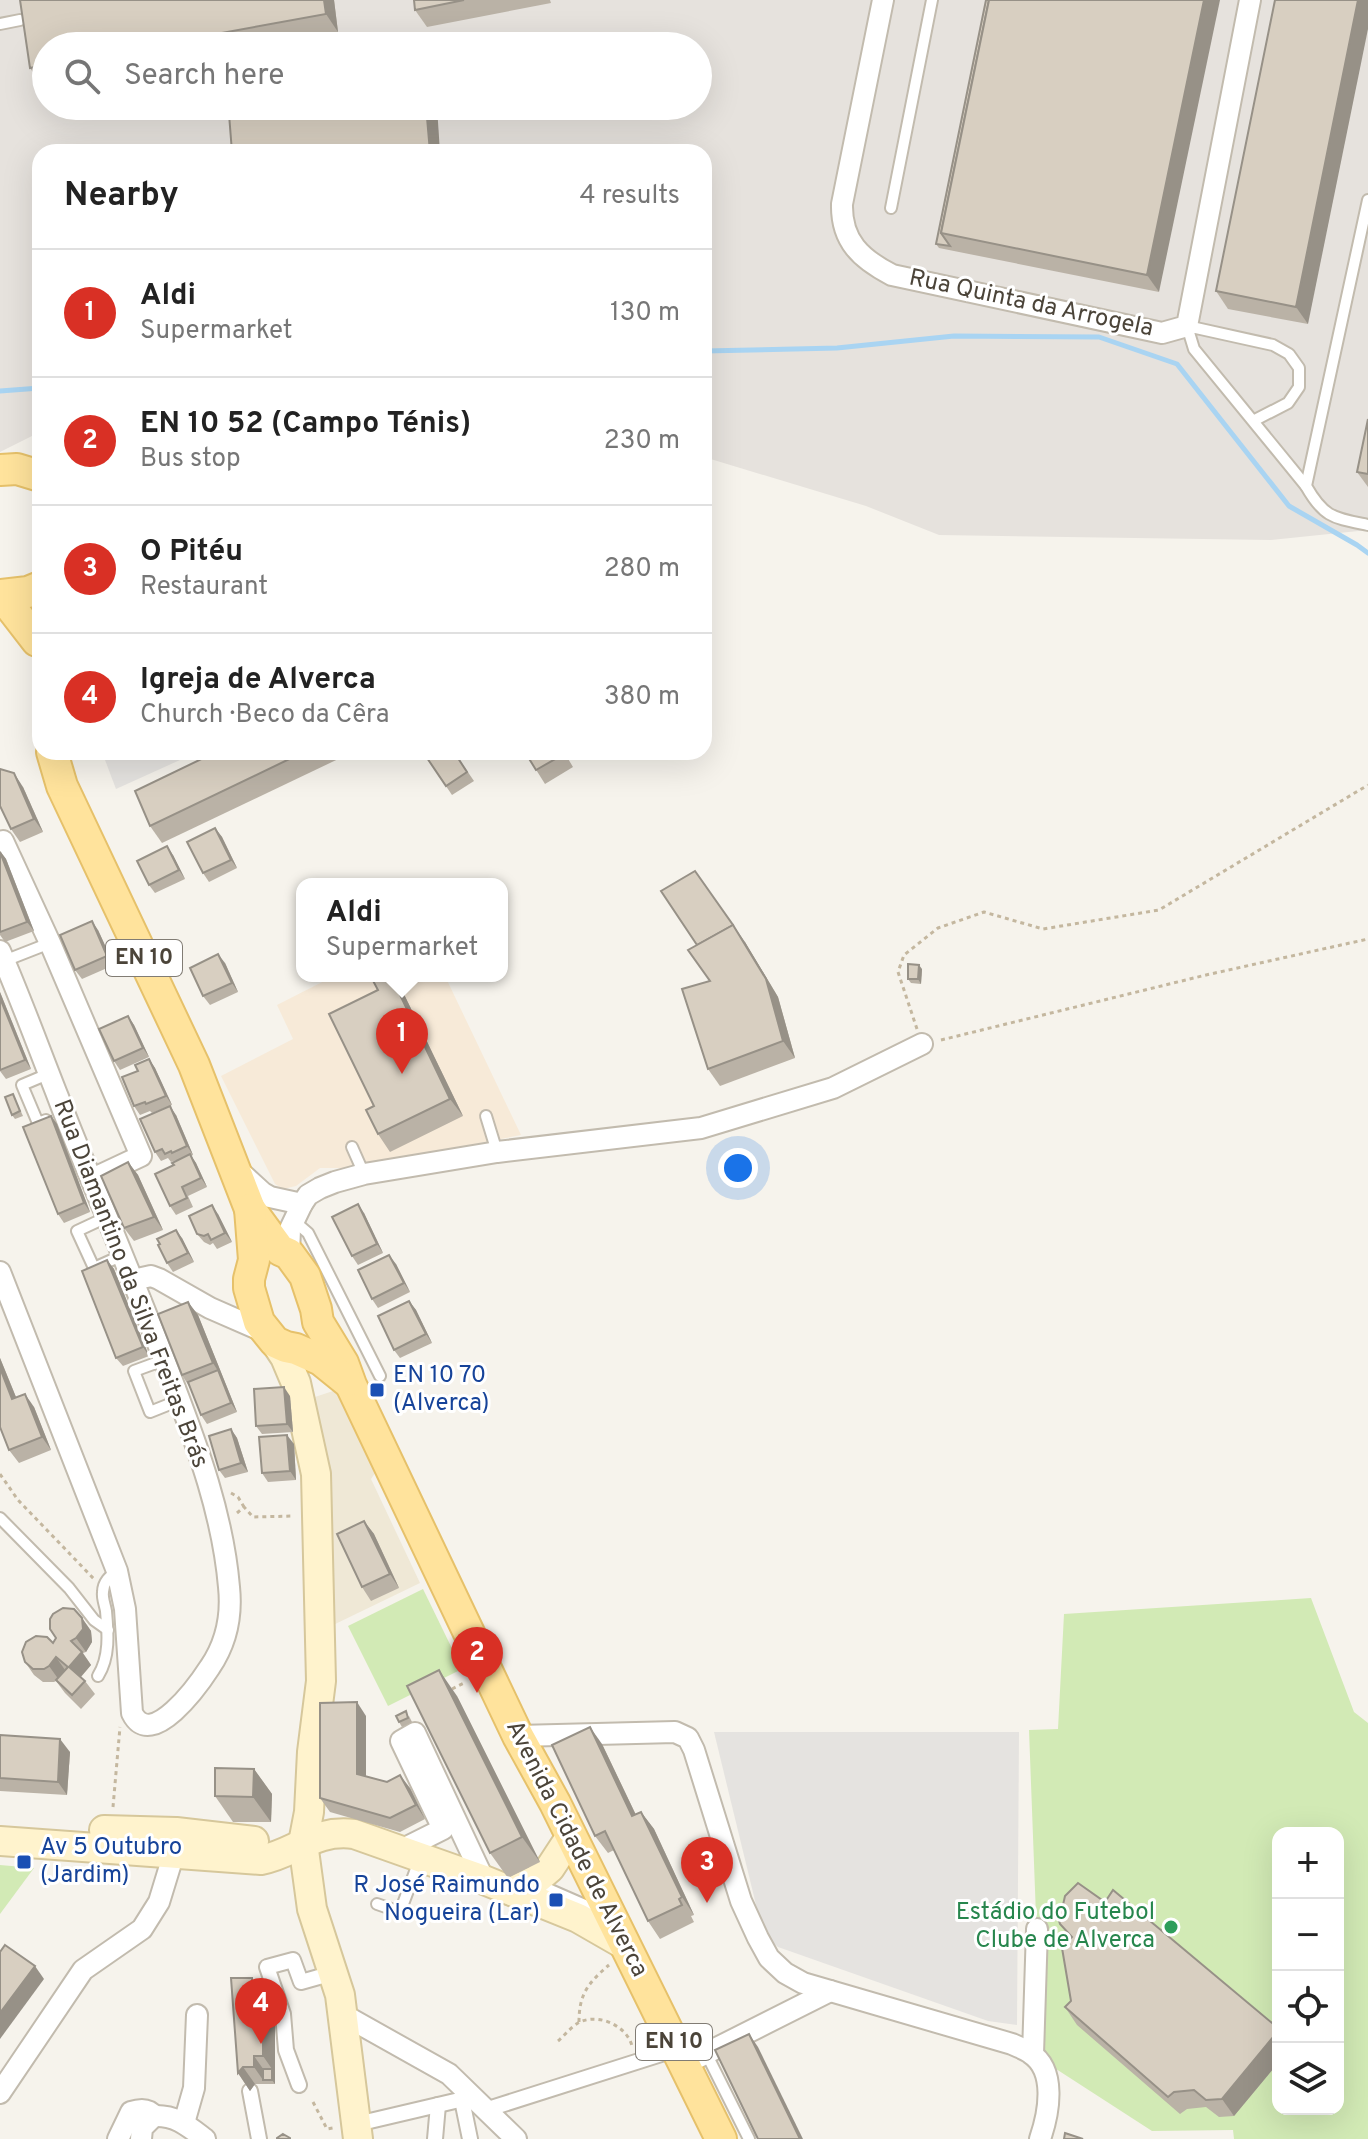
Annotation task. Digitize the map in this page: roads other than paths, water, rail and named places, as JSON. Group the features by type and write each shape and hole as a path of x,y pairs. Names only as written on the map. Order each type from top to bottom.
{"main road":[{"path":"0,470 17,469 32,474"},
{"path":"1,595 32,590"},
{"path":"1,595 32,633"},
{"name":"Avenida Cidade de Alverca","path":"54,760 62,786 194,1065 250,1209 268,1263 254,1311 279,1341 321,1360 351,1385"},
{"name":"Avenida Cidade de Alverca","path":"268,1263 305,1276 318,1322 348,1346 343,1363 351,1385 518,1736 626,1947 690,2055 721,2139"},
{"path":"318,1322 313,1339 306,1345 279,1341 296,1383 316,1474 321,1681 312,1752 309,1812 303,1843 312,1909 340,1995 358,2131"},
{"path":"0,1821 111,1831 175,1843"},
{"path":"0,1841 303,1843 339,1832 354,1834 484,1880 578,1918 626,1947"},
{"path":"512,1891 537,1879 550,1868 571,1836"}],"street":[{"name":"Rua Quinta da Arrogela","path":"883,0 842,204 841,220 858,251 870,263 892,275 1162,333 1187,326 1250,0"},
{"path":"0,842 3,841 50,943 141,1156 92,1179"},
{"name":"Rua Diamantino da Silva Freitas Brás","path":"2,956 180,1400 202,1459 219,1529 229,1587 229,1618 223,1644 210,1668 166,1719 158,1723 130,1722 134,1718 130,1705 125,1609 117,1571"},
{"path":"210,1308 235,1302 268,1263 308,1195 320,1188 364,1174 497,1152 701,1128 833,1088 922,1044"},
{"path":"233,1165 263,1193 298,1212"},
{"path":"0,1272 117,1571"},
{"path":"133,1280 151,1276 159,1279 279,1341"},
{"path":"518,1736 675,1732 688,1738 741,1901 769,1958 785,1973 803,1983 1012,2044 1033,2054 1049,2078 1046,2123 1040,2139"},
{"path":"411,1853 443,1829 401,1741 415,1733 484,1880"},
{"path":"0,2093 83,1970 142,1929 159,1902 175,1843"},
{"path":"1033,2054 1037,1929"},
{"path":"299,2085 286,2050 283,2014 267,1967 293,1960 301,1982 333,1973"},
{"path":"783,2013 789,1997 785,1973"},
{"path":"358,2131 438,2105 473,2102 690,2055 830,1991"},
{"path":"342,2014 449,2074 473,2102 516,2139"},
{"path":"184,2123 194,2088 197,2015"},
{"path":"250,2091 259,2139"},
{"path":"470,2139 473,2102"},
{"path":"435,2139 438,2105"},
{"path":"118,2139 131,2112 140,2109 154,2116"},
{"path":"141,2139 142,2128 154,2116 167,2115 205,2139"}],"lane":[{"path":"891,208 932,0"},
{"path":"0,24 20,20"},
{"path":"1306,486 1368,200"},
{"path":"1253,421 1288,403 1299,387 1299,368 1289,354 1273,345 1187,326 1194,349 1306,486 1316,505 1335,519 1368,525"},
{"path":"2,956 50,943"},
{"path":"48,1074 22,1085 38,1123 64,1113"},
{"path":"486,1116 497,1152"},
{"path":"352,1147 364,1174"},
{"path":"298,1212 348,1346 380,1376"},
{"path":"107,1217 77,1231 94,1268 123,1255"},
{"path":"164,1360 134,1371 150,1412 180,1400"},
{"path":"0,1518 69,1588 94,1620 108,1630"},
{"path":"98,1676 105,1662 108,1630 103,1587 117,1571"},
{"path":"377,1904 400,1912 411,1853"},
{"path":"512,1891 546,1888 611,1917"},
{"path":"690,2055 749,2139"}],"waterway":[{"path":"712,351 837,348 954,336 1099,337 1177,364 1289,506 1368,553"},
{"path":"0,391 32,389"}],"place":[{"name":"Aldi","path":"402,1074"},
{"name":"EN 10 70 (Alverca)","path":"377,1390"},
{"name":"EN 10 52 (Campo Ténis)","path":"477,1693"},
{"name":"Av 5 Outubro (Jardim)","path":"24,1862"},
{"name":"R José Raimundo Nogueira (Lar)","path":"556,1900"},
{"name":"O Pitéu","path":"707,1903"},
{"name":"Estádio do Futebol Clube de Alverca","path":"1171,1927"},
{"name":"Igreja de Alverca","path":"261,2044"}]}
